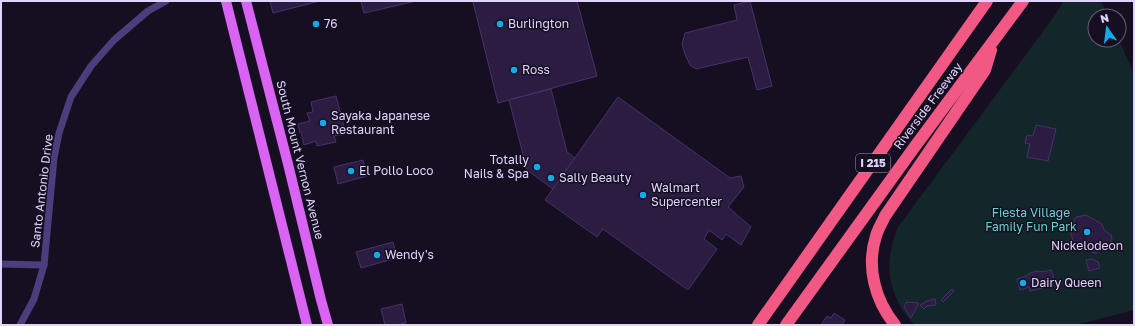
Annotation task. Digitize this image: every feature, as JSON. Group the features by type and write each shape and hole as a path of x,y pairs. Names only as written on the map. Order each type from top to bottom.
{"highway":[{"name":"Riverside Freeway","path":"758,325 987,1"},
{"name":"Riverside Freeway","path":"786,325 916,145 1023,1"},
{"path":"895,325 886,314 878,297 873,278 872,259 876,236 885,216 985,70 992,43"}],"main road":[{"path":"226,1 307,325"},
{"name":"South Mount Vernon Avenue","path":"246,1 328,325"}],"street":[{"name":"Santo Antonio Drive","path":"20,325 34,299 44,265 54,158 59,133 71,97 91,66 114,40 148,11 166,1"},
{"path":"1,264 44,265"}],"green space":[{"name":"Fiesta Village Family Fun Park","path":"1064,1 1101,1 1104,8 1087,8 1087,48 1123,48 1134,74 1134,310 1075,325 915,325 902,310 897,301 891,281 890,261 893,241 898,227"}],"building":[{"path":"270,1 320,1 273,13"},
{"path":"361,1 416,1 364,13"},
{"path":"577,1 597,76 498,103 473,2"},
{"path":"750,1 772,86 757,90 748,57 696,69 690,65 682,44 685,33 737,20 734,5"},
{"path":"551,89 567,152 575,158 553,189 527,170 509,100"},
{"name":"Sayaka Japanese Restaurant","path":"336,96 346,134 334,136 336,142 317,146 316,141 304,145 298,124 310,121 307,113 313,112 311,102"},
{"name":"Walmart Supercenter","path":"618,97 730,178 741,176 744,187 728,207 751,227 741,245 726,234 722,240 709,230 704,239 717,249 688,290 603,229 597,237 545,200"},
{"path":"1036,125 1056,129 1048,161 1027,157 1030,144 1025,143 1027,135 1033,136"},
{"name":"El Pollo Loco","path":"363,160 367,176 338,184 334,167"},
{"path":"1086,215 1102,224 1104,230 1111,235 1112,239 1107,249 1102,250 1094,246 1084,249 1073,241 1070,229 1076,217"},
{"name":"Wendy's","path":"393,242 397,258 361,268 356,252"},
{"path":"1095,246 1098,247 1098,253 1095,254 1092,253 1091,250 1092,247"},
{"path":"1092,259 1098,262 1100,268 1089,271 1086,260"},
{"path":"1051,270 1055,281 1045,284 1046,287 1030,291 1029,287 1020,290 1017,279 1027,276 1030,273"},
{"path":"952,289 954,291 943,302 941,300"},
{"path":"935,299 936,305 927,306 924,309 920,305 927,301"},
{"path":"906,302 919,303 911,318 904,307"},
{"path":"402,304 406,323 385,325 381,309"},
{"path":"834,313 845,320 842,325 821,325 827,316 831,318"}],"place":[{"name":"76","path":"316,24"},
{"name":"Burlington","path":"500,24"},
{"name":"Ross","path":"514,70"},
{"name":"Sayaka Japanese Restaurant","path":"323,123"},
{"name":"Totally Nails & Spa","path":"537,167"},
{"name":"El Pollo Loco","path":"351,171"},
{"name":"Sally Beauty","path":"551,178"},
{"name":"Walmart Supercenter","path":"643,195"},
{"name":"Nickelodeon","path":"1087,232"},
{"name":"Wendy's","path":"377,255"},
{"name":"Dairy Queen","path":"1023,283"}]}
